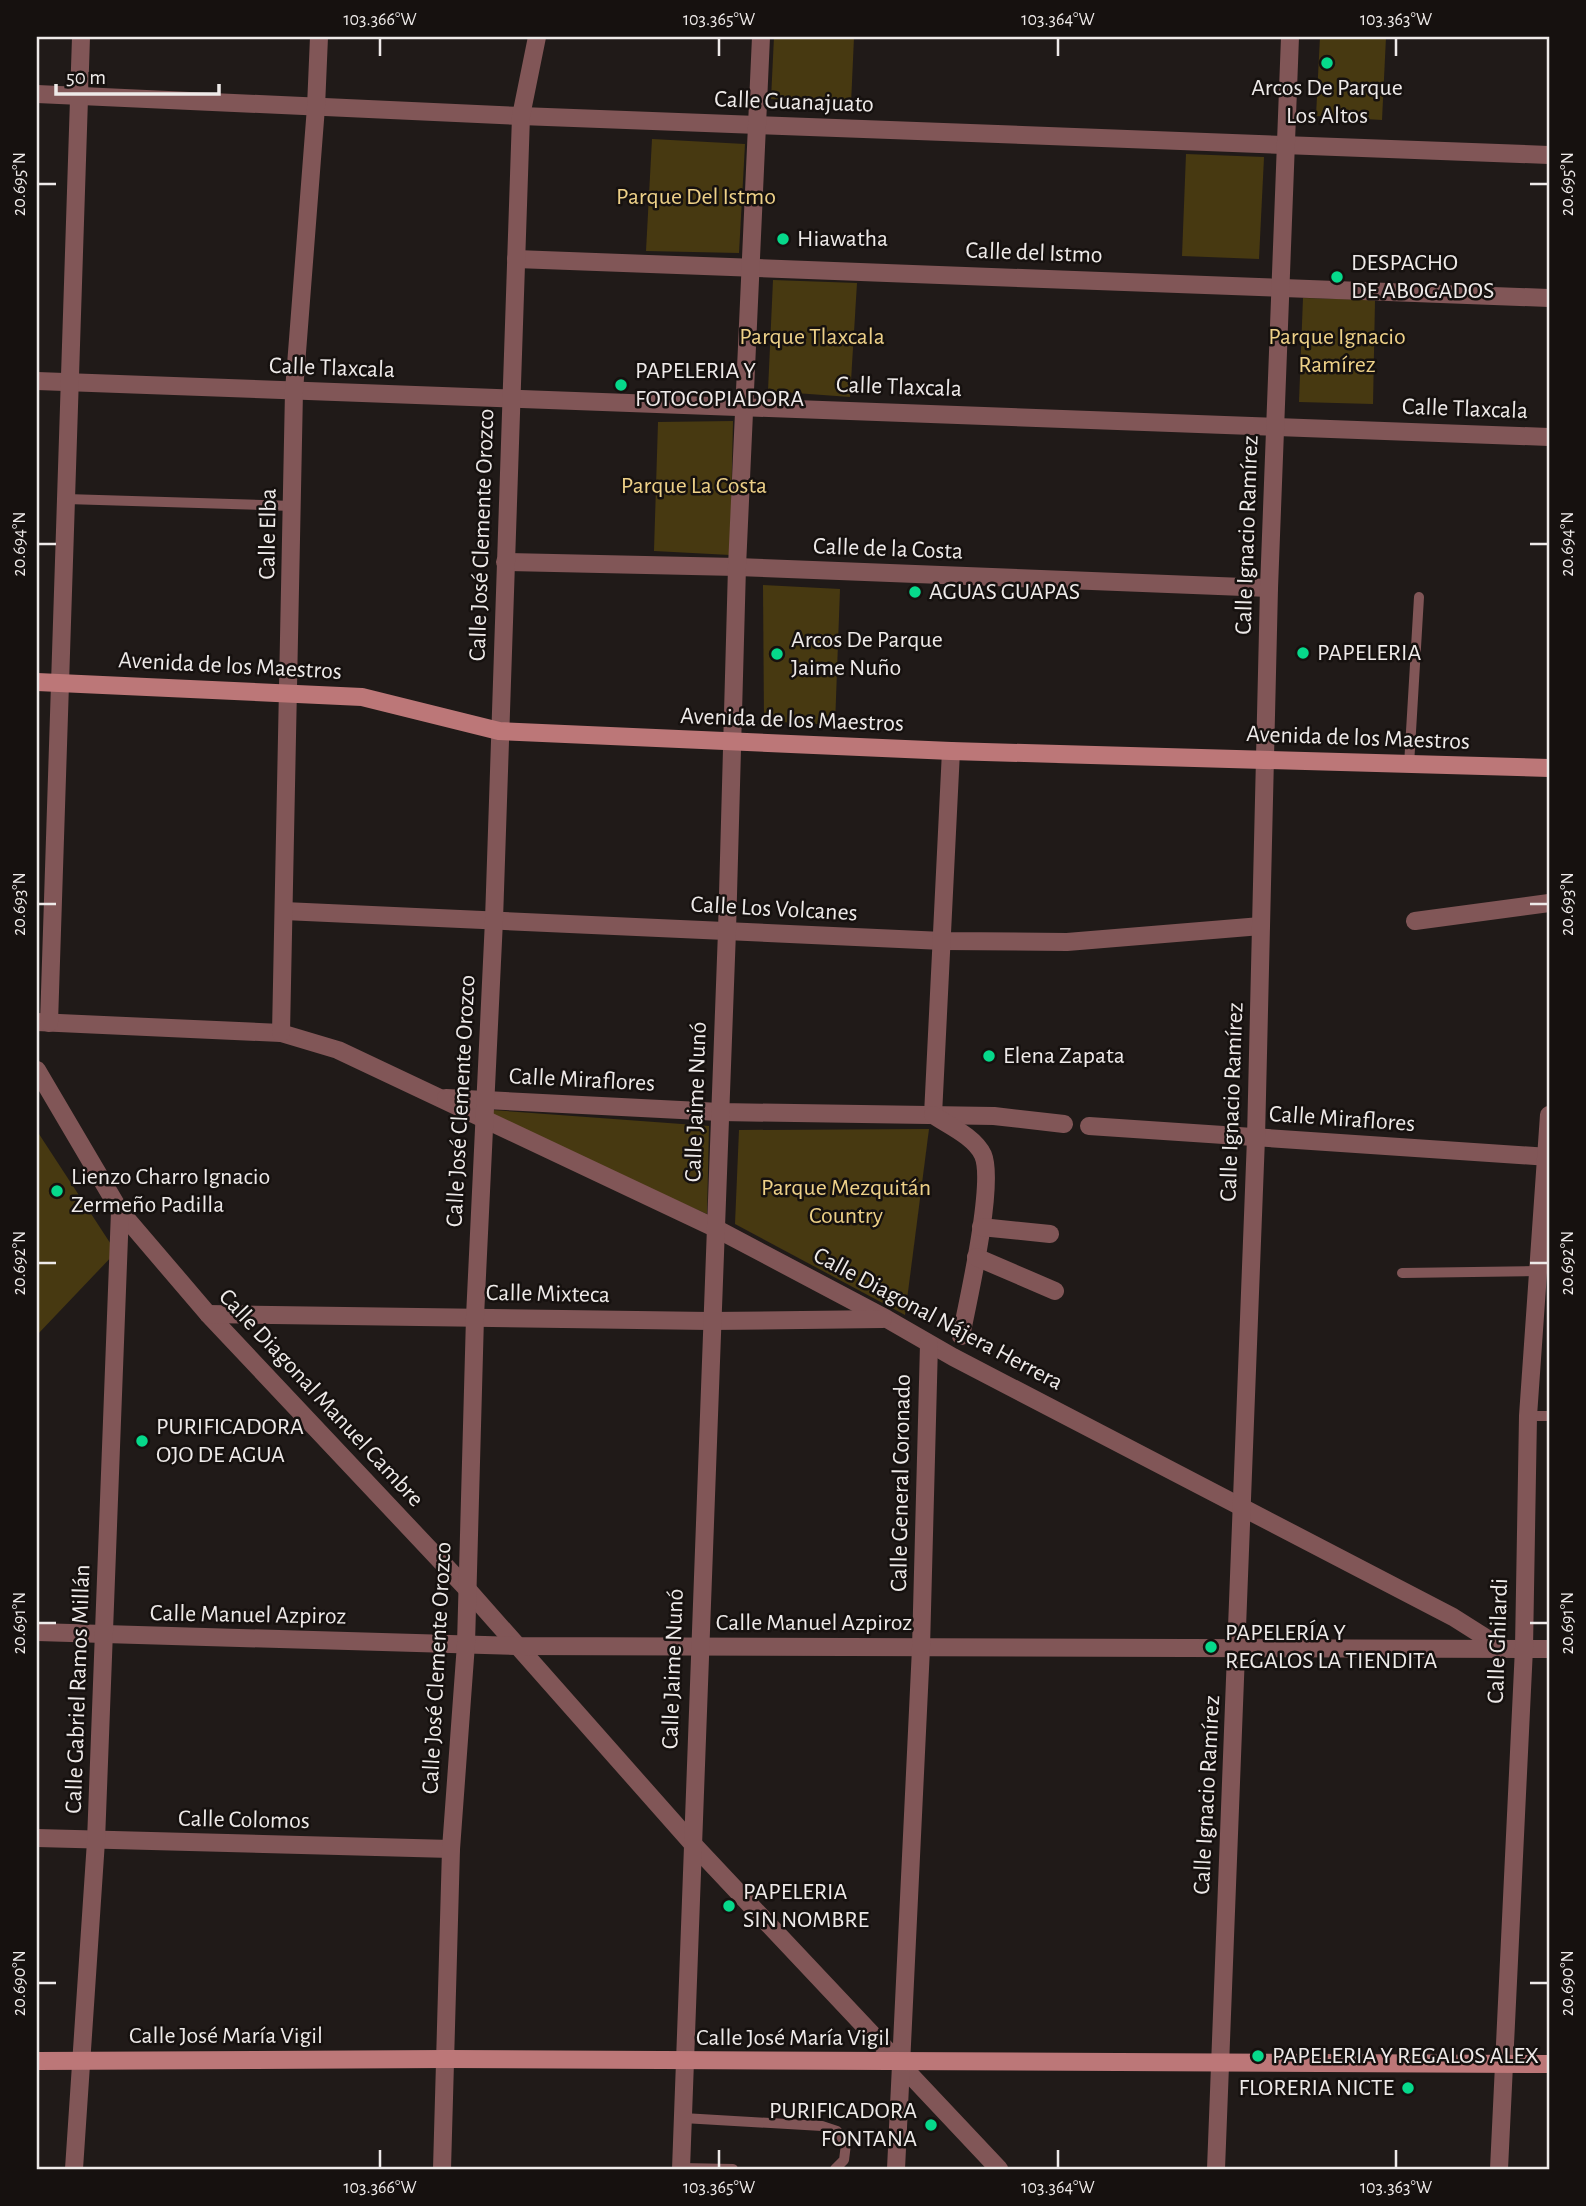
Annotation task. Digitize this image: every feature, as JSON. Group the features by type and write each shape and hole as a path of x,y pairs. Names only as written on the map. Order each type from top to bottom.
{"street":[{"path":"43,1023 60,683 80,37"},
{"name":"Calle Elba","path":"281,1034 294,391 316,107 318,37"},
{"name":"Calle José Clemente Orozco","path":"442,2169 451,1849 466,1644 475,1317 494,920 521,116 537,37"},
{"name":"Calle Jaime Nunó","path":"681,2169 687,2062 691,1842 710,1321 734,743 737,568 761,37"},
{"name":"Calle Ignacio Ramírez","path":"1216,2169 1256,1138 1269,588 1290,37"},
{"name":"Calle Guanajuato","path":"37,94 521,116 1549,155"},
{"name":"Calle del Istmo","path":"516,259 1549,298"},
{"name":"Calle Tlaxcala","path":"37,381 745,405 1549,437"},
{"name":"Calle de la Costa","path":"505,562 1269,588"},
{"name":"Avenida de los Maestros","path":"37,682 362,697 499,731 951,751 1549,768"},
{"path":"951,751 933,1115 974,1142 983,1155 985,1171 981,1227 961,1336"},
{"path":"1415,921 1549,903"},
{"name":"Calle Los Volcanes","path":"284,911 943,941 1067,942 1261,926"},
{"name":"Calle Diagonal Nájera Herrera","path":"43,1023 281,1034 338,1050 715,1228 929,1344 1453,1617 1502,1648"},
{"name":"Calle Diagonal Manuel Cambre","path":"37,1070 120,1211 208,1314 468,1591 691,1842 999,2169"},
{"name":"Calle Miraflores","path":"439,1097 720,1112 994,1116 1064,1124"},
{"name":"Calle Ghilardi","path":"1499,2169 1524,1648 1528,1416 1549,1115"},
{"name":"Calle Miraflores","path":"1089,1126 1548,1157"},
{"name":"Calle Gabriel Ramos Millán","path":"74,2169 96,1841 120,1211"},
{"path":"981,1227 1051,1234"},
{"path":"976,1256 1055,1291"},
{"name":"Calle Mixteca","path":"208,1314 710,1321 887,1319"},
{"name":"Calle General Coronado","path":"896,2169 921,1648 929,1344"},
{"name":"Calle Manuel Azpiroz","path":"37,1632 516,1646 1549,1648"},
{"name":"Calle Colomos","path":"37,1838 451,1849"},
{"name":"Calle José María Vigil","path":"37,2061 446,2059 1549,2064"}],"lane":[{"path":"66,499 293,506"},
{"path":"1409,765 1419,597"},
{"path":"1402,1273 1537,1271"},
{"path":"1528,1416 1549,1416"},
{"path":"683,2118 822,2126 837,2131 846,2144 844,2160 835,2169"},
{"path":"681,2169 733,2169"}],"green space":[{"path":"774,37 854,37 851,104 771,99"},
{"path":"1320,37 1386,37 1382,120 1316,116"},
{"name":"Parque Del Istmo","path":"652,139 745,144 739,253 646,251"},
{"path":"1186,154 1264,157 1259,259 1182,256"},
{"name":"Parque Tlaxcala","path":"773,280 857,283 850,397 768,391"},
{"name":"Parque Ignacio Ramírez","path":"1303,298 1375,300 1373,404 1299,402"},
{"name":"Parque La Costa","path":"733,421 730,555 654,551 658,422"},
{"path":"763,585 840,589 835,725 764,721"},
{"name":"Parque Mezquitán Country","path":"492,1110 709,1126 707,1214 492,1119"},
{"name":"Parque Mezquitán Country","path":"929,1129 905,1315 735,1224 739,1130"},
{"name":"Lienzo Charro Ignacio Zermeño Padilla","path":"37,1131 116,1252 37,1335"}],"place":[{"name":"Arcos De Parque Los Altos","path":"1327,63"},
{"name":"Hiawatha","path":"783,239"},
{"name":"DESPACHO DE ABOGADOS","path":"1337,277"},
{"name":"PAPELERIA Y FOTOCOPIADORA","path":"621,385"},
{"name":"AGUAS GUAPAS","path":"915,592"},
{"name":"PAPELERIA","path":"1303,653"},
{"name":"Arcos De Parque Jaime Nuño","path":"777,654"},
{"name":"Elena Zapata","path":"989,1056"},
{"name":"Lienzo Charro Ignacio Zermeño Padilla","path":"57,1191"},
{"name":"PURIFICADORA OJO DE AGUA","path":"142,1441"},
{"name":"PAPELERÍA Y REGALOS LA TIENDITA","path":"1211,1647"},
{"name":"PAPELERIA SIN NOMBRE","path":"729,1906"},
{"name":"PAPELERIA Y REGALOS ALEX","path":"1258,2056"},
{"name":"FLORERIA NICTE","path":"1408,2088"},
{"name":"PURIFICADORA FONTANA","path":"931,2125"}]}
